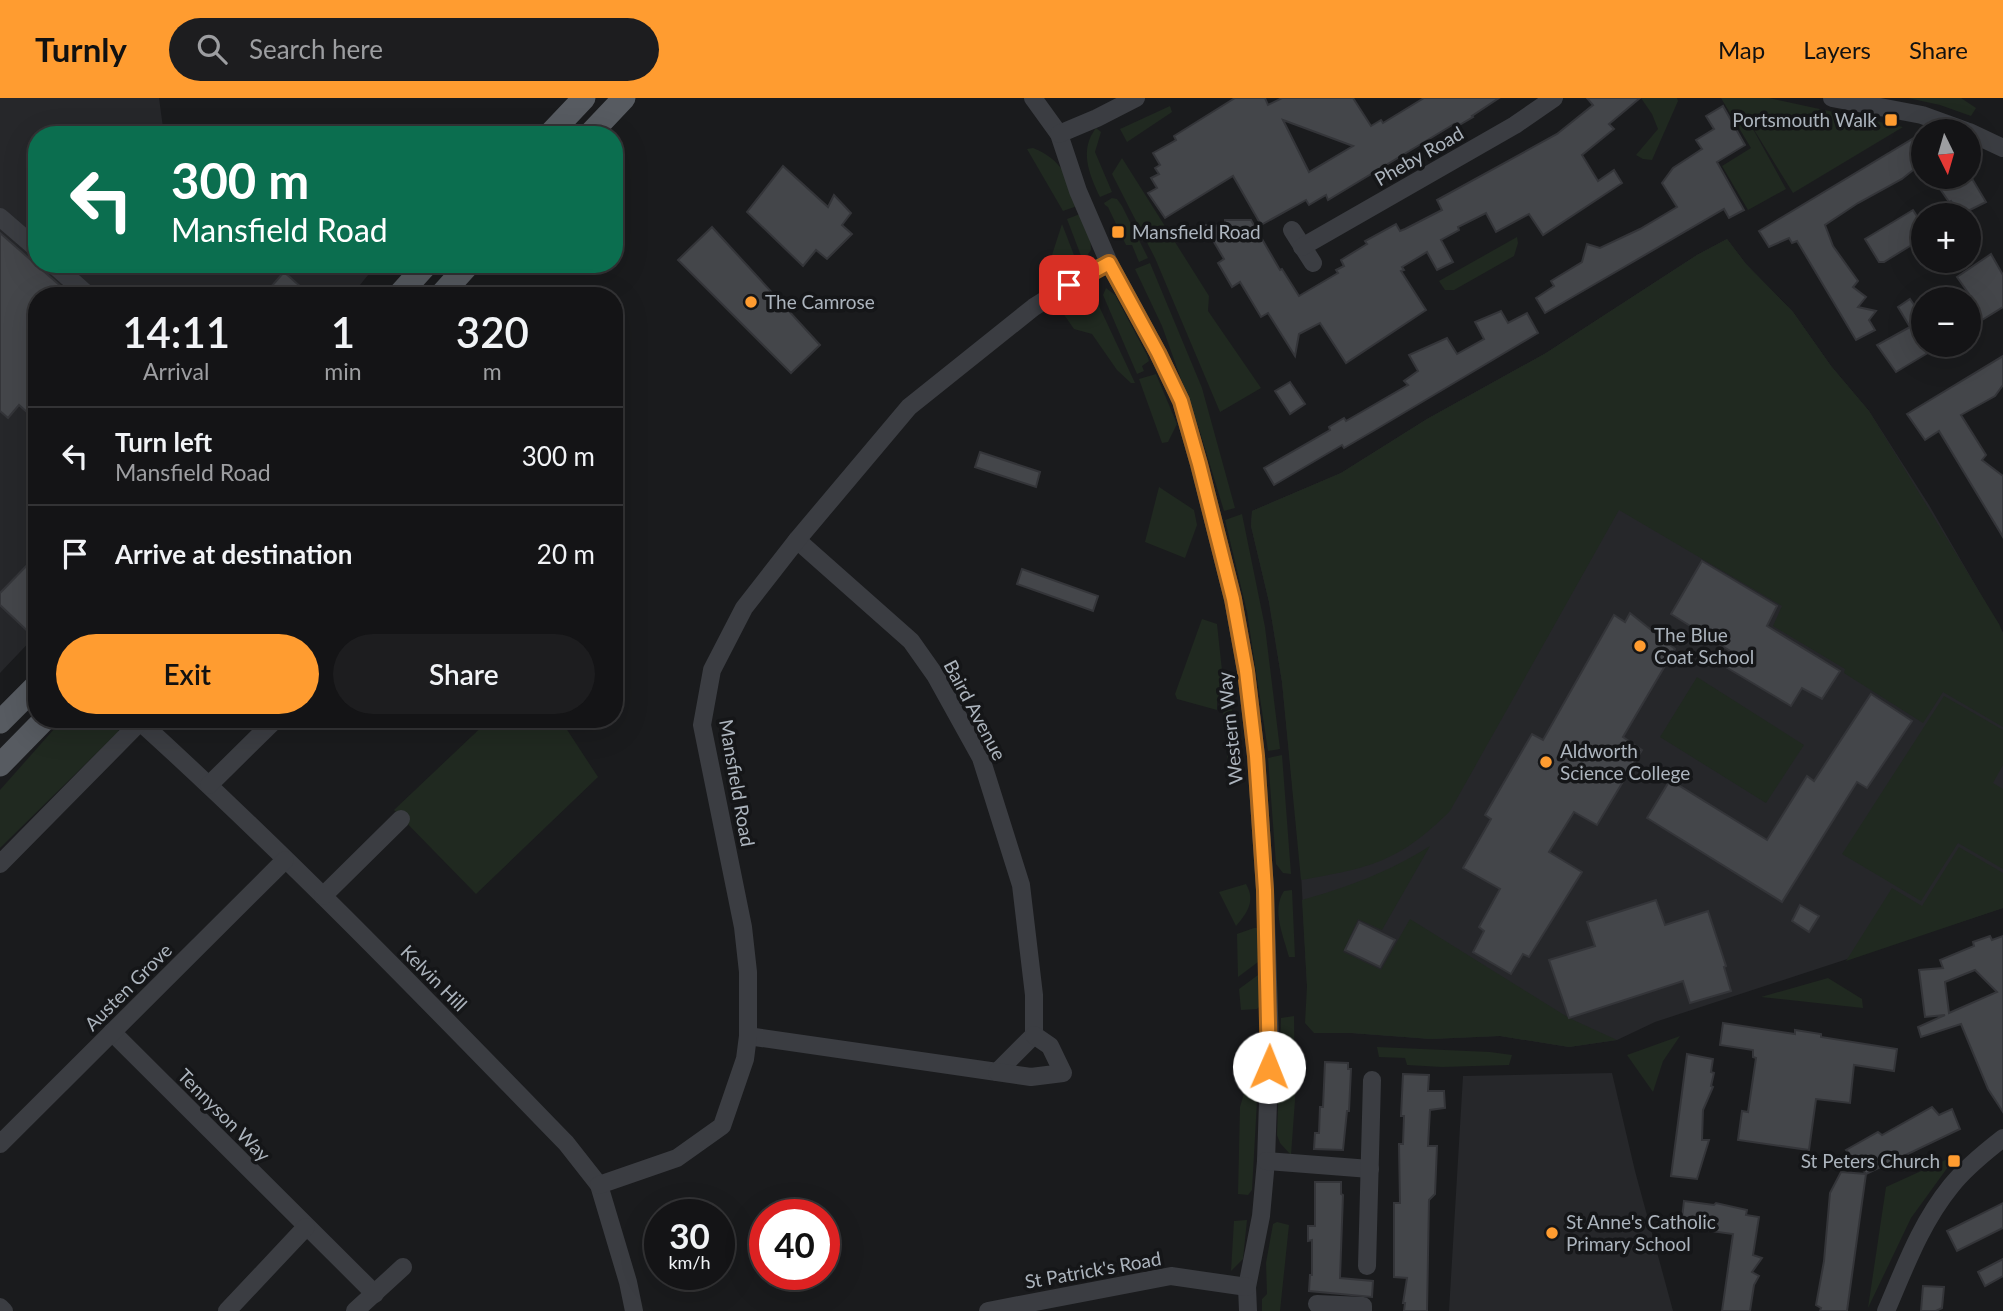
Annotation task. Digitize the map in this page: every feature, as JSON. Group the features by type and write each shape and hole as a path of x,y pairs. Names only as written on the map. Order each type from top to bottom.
{"main road":[{"path":"557,126 583,98"},
{"path":"598,126 624,98"},
{"path":"406,287 419,273"},
{"path":"448,287 461,273"},
{"path":"0,722 28,694"},
{"path":"0,765 36,728"}],"street":[{"name":"Western Way","path":"1033,98 1059,134 1078,191 1109,263 1181,401 1236,611 1256,756 1265,890 1270,1043 1266,1161 1261,1216 1247,1287 1248,1311"},
{"path":"1059,134 1136,98"},
{"name":"Pheby Road","path":"1302,247 1514,125 1555,98"},
{"path":"1832,98 1933,119"},
{"path":"1981,138 2003,148"},
{"path":"0,217 28,241"},
{"path":"1292,230 1313,262"},
{"name":"Mansfield Road","path":"599,1185 677,1158 722,1126 745,1059 748,1035 748,972 743,927 702,725 712,670 744,608 797,540 909,407 1034,307 1109,263"},
{"path":"64,273 79,287"},
{"name":"Baird Avenue","path":"797,540 911,641 935,675 981,758 1021,885 1034,995 1034,1035"},
{"path":"0,864 131,728"},
{"name":"Kelvin Hill","path":"146,728 209,785 323,896 566,1143 599,1185 634,1311"},
{"path":"209,785 266,728"},
{"path":"323,896 401,819"},
{"name":"Austen Grove","path":"0,1144 285,860"},
{"name":"Tennyson Way","path":"112,1032 375,1294"},
{"path":"748,1035 997,1072 1031,1077 1063,1073 1049,1046 1034,1035 997,1072"},
{"path":"1367,1266 1372,1080"},
{"path":"1886,1311 1928,1218 1952,1184 2003,1138"},
{"path":"1266,1161 1370,1169"},
{"path":"228,1311 306,1227"},
{"path":"355,1311 403,1266"},
{"name":"St Patrick's Road","path":"988,1311 1171,1276 1247,1287"},
{"path":"1317,1304 1363,1306 1363,1311"},
{"path":"0,1307 4,1311"}],"shaded area":[{"path":"0,98 159,98 163,126 28,126 28,273 370,273 358,287 28,287 28,643 0,673"},
{"path":"1641,98 1677,98 1678,101 1652,160 1636,155 1658,129"},
{"path":"1721,98 1769,98 1903,127 1793,193 1748,120 1786,189 1748,210 1722,166 1751,148"},
{"path":"1908,98 1961,98 1976,108 1971,116"},
{"path":"1170,106 1172,112 1127,142 1120,129"},
{"path":"1096,128 1101,132 1095,152 1112,192 1100,197 1089,171 1087,153"},
{"path":"1033,148 1058,164 1080,205 1063,211 1027,149"},
{"path":"1122,158 1209,296 1208,311 1261,388 1220,412 1155,258 1112,174"},
{"path":"1112,198 1117,199 1122,206 1148,258 1139,262 1132,245 1126,245 1104,203"},
{"path":"1080,214 1090,234 1091,250 1083,261 1067,219"},
{"path":"1062,224 1079,268 1041,289"},
{"path":"1517,237 1514,256 1454,290 1445,290 1439,281"},
{"name":"The Blue Coat School","path":"1727,239 1746,264 1793,312 1831,366 1869,411 1929,505 2003,633 2003,908 1655,1022 1617,1040 1569,1047 1500,1036 1431,1039 1314,1033 1307,986 1301,872 1282,682 1269,602 1251,526 1252,511 1341,473 1427,419 1546,353 1697,255"},
{"path":"1727,239 1746,264 1793,312 1831,366 1869,411 1999,624 2003,633 2003,727 1943,692 1923,723 1844,673 1845,669 1773,626 1782,606 1619,510 1450,811 1415,842 1382,860 1301,880 1282,682 1269,602 1251,526 1252,511 1341,473 1427,419 1546,353 1697,255"},
{"path":"1150,263 1202,388 1235,508 1224,511 1200,432 1162,326 1135,269"},
{"path":"1106,288 1115,295 1147,355 1149,361 1142,366 1144,371 1137,374 1103,295"},
{"path":"1092,291 1135,383 1131,383 1117,370 1092,334 1074,329 1058,306"},
{"path":"1156,374 1177,424 1168,442 1162,443 1139,379"},
{"path":"1159,487 1194,510 1197,525 1185,558 1145,542"},
{"path":"1242,514 1265,627 1280,749 1268,751 1247,612 1225,520"},
{"path":"1202,619 1217,624 1224,689 1217,703 1217,710 1177,699 1175,694"},
{"path":"1697,677 1804,745 1766,803 1660,737"},
{"path":"1944,696 2003,730 2003,765 1993,783 2003,789 2003,869 1958,843 1921,901 1842,854"},
{"path":"1227,703 1231,705 1240,763 1228,764 1223,711"},
{"path":"55,728 116,728 119,731 0,848 0,790"},
{"path":"481,728 566,728 598,777 476,894 394,810"},
{"path":"1282,755 1291,874 1283,873 1276,864 1268,758"},
{"path":"1430,846 1382,930 1358,919 1343,952 1381,970 1410,919 1569,1018 1617,1040 1569,1047 1500,1036 1431,1039 1314,1033 1305,1023 1307,986 1302,900 1368,878"},
{"path":"1959,847 2003,873 2003,908 1846,961 1892,888 1922,906"},
{"path":"1246,884 1250,901 1247,911 1236,926 1219,892"},
{"path":"1292,890 1295,957 1289,957 1280,924 1279,907 1284,891"},
{"path":"1258,928 1258,962 1238,977 1237,934"},
{"path":"1258,975 1260,1006 1257,1009 1241,1010 1239,989"},
{"path":"1828,978 1862,999 1863,1008 1761,997"},
{"path":"1294,1016 1295,1100 1291,1155 1280,1143 1277,1135 1281,1018"},
{"path":"1680,1036 1663,1061 1653,1092 1627,1055"},
{"path":"1377,1047 1512,1055 1509,1065 1407,1065 1405,1058 1379,1057"},
{"name":"St Anne's Catholic Primary School","path":"1612,1073 1673,1311 1449,1311 1463,1076"},
{"path":"1245,1090 1257,1101 1252,1190 1248,1195 1238,1194 1240,1107"},
{"path":"1952,1157 1953,1160 1911,1218 1868,1308 1886,1187"},
{"path":"1247,1220 1243,1259 1231,1271 1234,1221"},
{"path":"1277,1222 1289,1225 1280,1311 1262,1311 1262,1299 1267,1294 1266,1263 1273,1224"}],"building":[{"path":"1235,98 1265,98 1268,105 1282,98 1353,98 1371,126 1381,120 1383,123 1424,98 1499,98 1473,117 1456,127 1454,124 1328,200 1326,195 1309,205 1306,200 1261,225 1233,176 1165,218 1148,193 1157,188 1151,178 1159,174 1155,168 1160,165 1153,153 1176,140 1174,136","holes":["1283,120 1353,146 1309,172"]},
{"path":"1587,98 1640,98 1609,124 1614,129 1582,155 1598,181 1614,170 1622,183 1543,235 1529,214 1496,232 1486,213 1458,227 1459,230 1441,240 1453,262 1437,270 1427,252 1402,267 1404,270 1401,271 1426,310 1346,363 1320,323 1299,334 1295,356 1268,313 1261,317 1240,282 1232,287 1218,263 1224,259 1204,225 1225,226 1225,220 1251,220 1280,270 1282,269 1299,296 1338,273 1336,270 1344,266 1341,260 1367,244 1365,241 1396,224 1400,231 1442,210 1437,200 1557,134 1593,105"},
{"path":"1723,106 1745,145 1717,162 1744,210 1729,218 1724,209 1545,313 1536,298 1554,286 1551,281 1582,262 1587,244 1600,248 1677,207 1662,183 1673,168 1702,149 1696,140 1714,129 1706,116"},
{"path":"1911,140 1911,172 1825,225 1833,246 1858,281 1853,287 1866,297 1858,307 1876,311 1869,320 1875,330 1856,340 1797,241 1792,243 1789,238 1769,247 1759,231"},
{"path":"783,166 828,207 834,195 851,213 842,225 852,234 827,259 816,250 803,266 747,212"},
{"path":"1940,189 1978,189 1986,202 1981,204 1949,202"},
{"path":"1911,211 1911,245 1884,262 1879,262 1865,239"},
{"name":"The Camrose","path":"712,227 820,345 791,373 678,260"},
{"path":"0,233 28,258 28,273 46,273 62,287 28,287 28,413 19,405 8,418 0,411"},
{"path":"1991,254 2003,275 2003,307 1981,321 1981,287 1964,287 1957,277 1963,273 1981,273 1981,261"},
{"path":"285,273 301,287 271,287"},
{"path":"1911,300 1911,357 1921,357 1896,372 1877,345 1910,327 1898,307"},
{"path":"1501,311 1508,323 1527,313 1538,333 1344,448 1342,445 1274,485 1264,468 1330,430 1329,427 1344,418 1346,421 1408,385 1404,381 1418,371 1409,355 1447,338 1457,354 1484,339 1475,322"},
{"path":"2003,356 2003,385 1995,396 1961,415 1986,455 1982,460 2003,476 2003,537 1939,431 1925,440 1907,414"},
{"path":"1290,382 1305,404 1290,414 1275,391"},
{"path":"980,452 1040,472 1036,487 975,467"},
{"path":"1702,561 1777,606 1767,626 1840,671 1822,699 1802,688 1791,706 1724,666 1732,652 1671,614"},
{"path":"28,564 28,631 0,605 0,593"},
{"path":"1022,569 1098,596 1093,611 1017,584"},
{"path":"1630,613 1675,649 1623,737 1642,750 1597,825 1574,812 1549,852 1582,872 1529,957 1523,954 1511,974 1473,952 1484,931 1479,927 1500,889 1463,868 1491,819 1485,815 1532,734 1543,740 1614,615 1625,622"},
{"path":"1871,694 1912,721 1867,788 1857,782 1782,902 1647,818 1670,780 1767,840 1807,776 1814,781"},
{"path":"1656,900 1665,925 1708,911 1726,966 1724,967 1731,991 1690,1003 1683,981 1569,1018 1549,960 1595,946 1587,922"},
{"path":"1800,905 1819,916 1809,932 1792,921"},
{"path":"1359,922 1395,940 1380,967 1345,950"},
{"path":"1990,936 1992,940 2003,936 2003,1112 1988,1089 1961,1024 1921,1037 1918,1027 1945,1015 1925,1017 1919,970 1943,968 1940,960 1974,946 1973,942","holes":["1975,970 1997,992 1949,1013 1945,982"]},
{"path":"1723,1023 1795,1034 1795,1030 1821,1034 1821,1037 1897,1049 1894,1071 1854,1065 1850,1103 1816,1099 1809,1150 1738,1140 1742,1111 1748,1112 1756,1058 1753,1057 1753,1050 1720,1045"},
{"path":"1687,1054 1713,1059 1713,1087 1703,1110 1702,1140 1709,1140 1697,1179 1671,1176"},
{"path":"1325,1062 1348,1063 1348,1069 1351,1069 1349,1111 1343,1150 1314,1149 1315,1133 1319,1133 1320,1107 1323,1107"},
{"path":"1403,1074 1429,1075 1428,1091 1444,1091 1445,1108 1430,1110 1428,1146 1437,1146 1435,1194 1429,1200 1427,1311 1404,1311 1407,1278 1394,1277 1394,1203 1400,1203 1399,1144 1403,1144"},
{"path":"1932,1107 1939,1115 1952,1109 1960,1129 1866,1174 1846,1150 1878,1132 1882,1135"},
{"path":"1841,1172 1866,1174 1847,1311 1820,1311 1821,1308 1816,1305 1824,1261 1830,1193"},
{"path":"1315,1182 1341,1182 1343,1195 1340,1278 1373,1281 1372,1297 1309,1291 1312,1240 1308,1241 1308,1226 1315,1226"},
{"path":"1684,1201 1714,1205 1716,1203 1747,1210 1746,1215 1759,1217 1753,1255 1762,1258 1752,1272 1759,1276 1754,1285 1750,1311 1722,1311 1733,1234 1681,1227"},
{"path":"2003,1203 2003,1228 1957,1251 1947,1231"},
{"path":"2003,1259 2003,1276 1985,1286 1978,1272"},
{"path":"1923,1286 1944,1287 1942,1308 1936,1311 1921,1311"}],"place":[{"name":"Portsmouth Walk","path":"1891,120"},
{"name":"Mansfield Road","path":"1118,232"},
{"name":"The Camrose","path":"751,302"},
{"name":"The Blue Coat School","path":"1640,646"},
{"name":"Aldworth Science College","path":"1546,762"},
{"name":"St Peters Church","path":"1954,1161"},
{"name":"St Anne's Catholic Primary School","path":"1552,1233"}],"route":[{"path":"1069,285 1109,263 1181,401 1199,464 1233,599 1246,671 1256,756 1265,890 1270,1013 1269,1067"}]}
